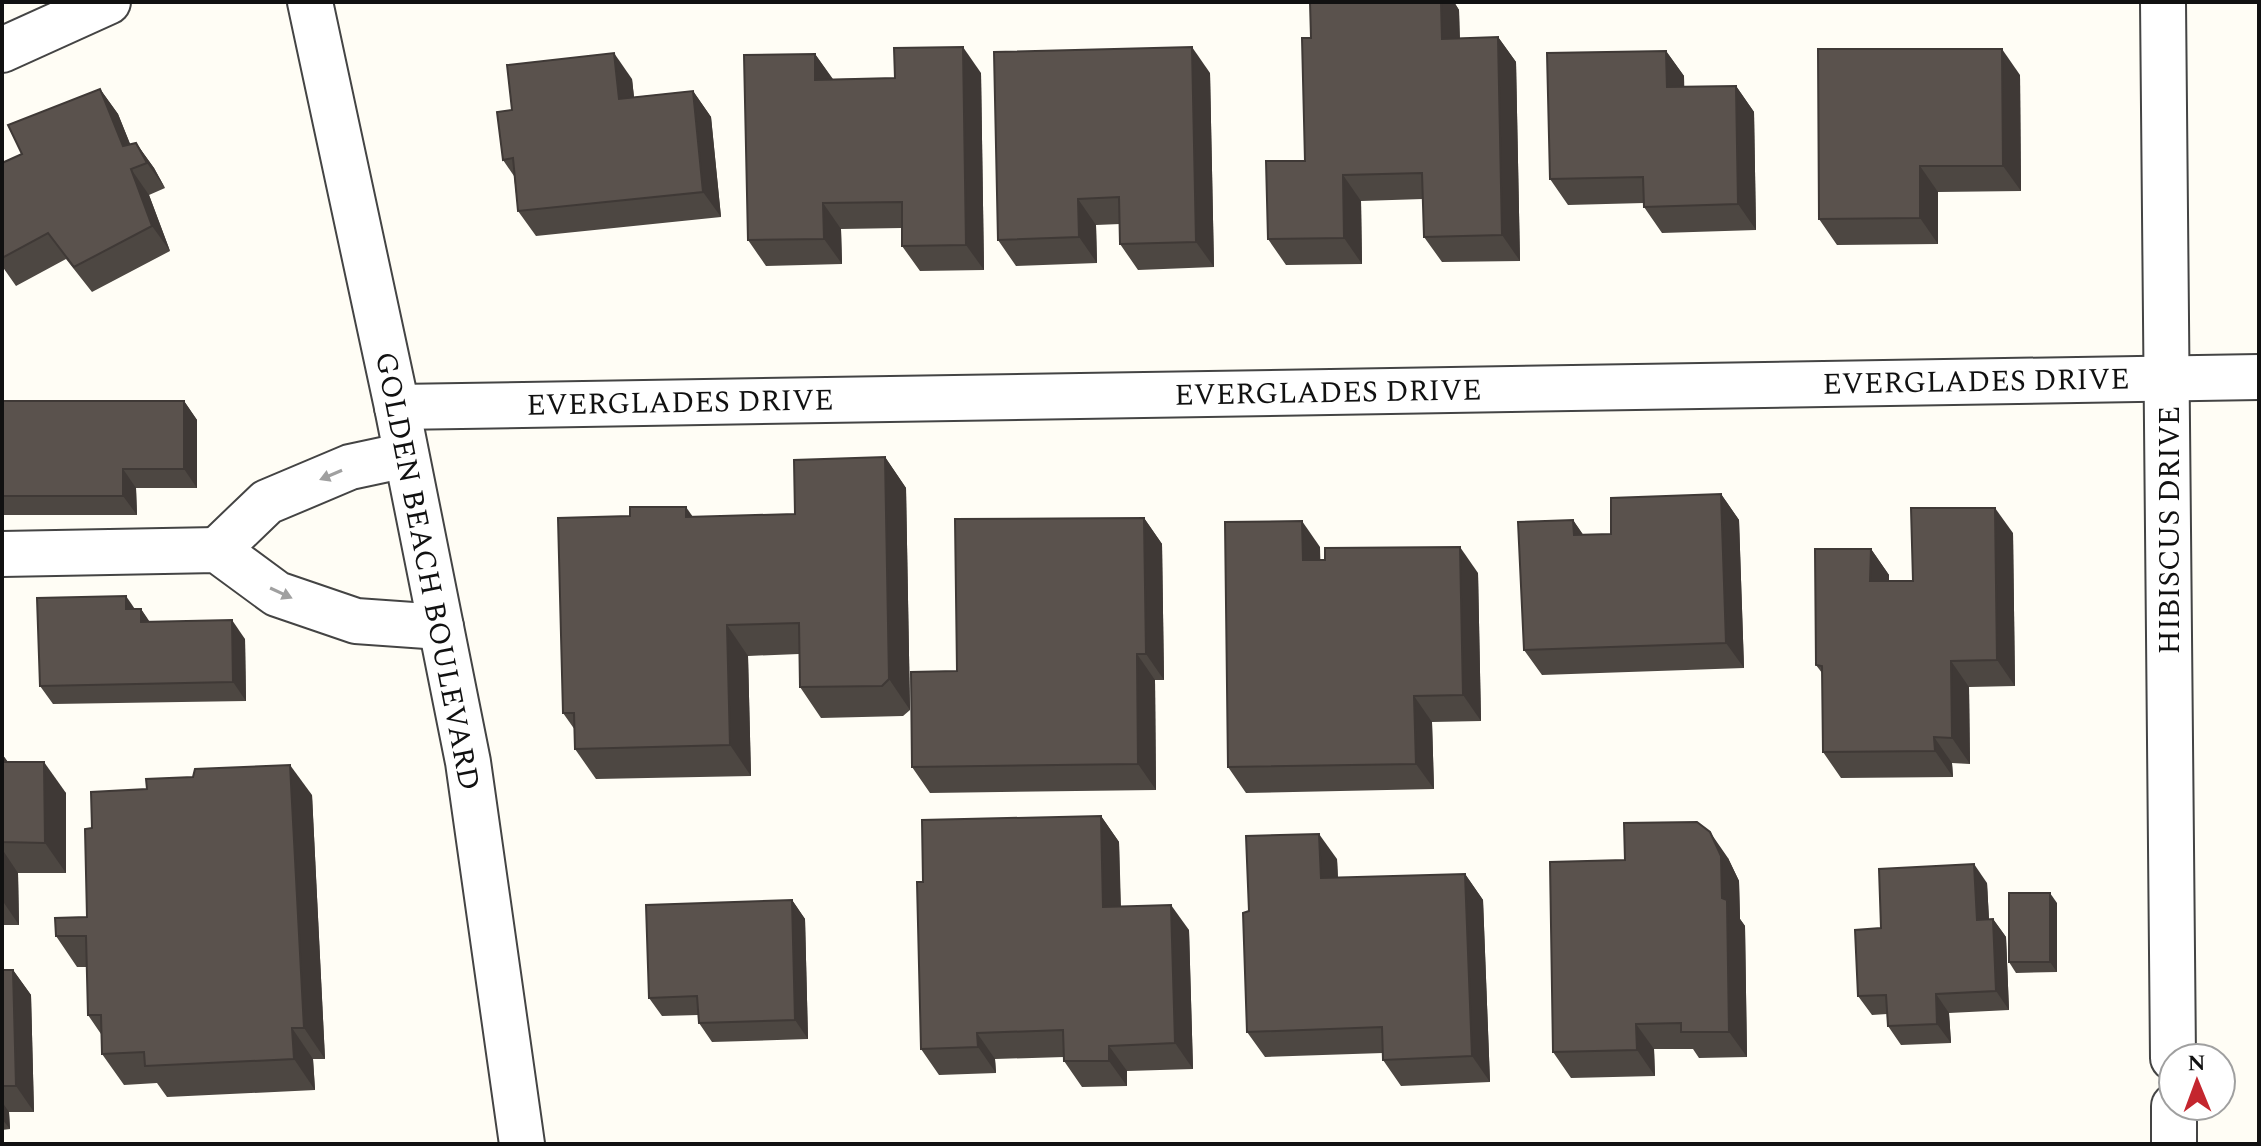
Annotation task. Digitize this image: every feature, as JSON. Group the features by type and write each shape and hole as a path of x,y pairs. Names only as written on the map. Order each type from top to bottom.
{"street":[{"path":"2,50 108,2"},
{"name":"GOLDEN BEACH BOULEVARD","path":"310,2 397,407 468,762 522,1144"},
{"name":"HIBISCUS DRIVE","path":"2163,2 2169,378 2173,1042"},
{"name":"EVERGLADES DRIVE","path":"397,407 2259,377"},
{"path":"217,550 267,502 350,467 406,455"},
{"path":"2,554 217,550 277,594 356,621 441,627"},
{"path":"2174,1122 2174,1144"}],"building":[{"path":"1310,2 1441,2 1442,39 1498,37 1502,235 1424,237 1422,173 1343,175 1344,238 1268,239 1266,161 1305,161 1302,38 1311,38"},
{"path":"963,47 966,245 902,246 902,202 823,203 824,239 748,240 744,55 815,54 815,80 895,78 894,48"},
{"path":"1192,47 1196,242 1120,244 1119,197 1078,199 1079,237 998,240 994,52"},
{"path":"1818,49 2002,49 2003,166 1920,166 1920,218 1819,219"},
{"path":"1666,51 1667,87 1736,86 1738,204 1644,207 1643,177 1550,179 1547,53"},
{"path":"614,53 619,99 693,91 703,192 518,211 513,158 503,160 497,112 512,110 507,65"},
{"path":"100,89 123,146 136,143 147,163 131,169 152,226 74,267 48,233 2,258 2,163 22,154 8,125"},
{"path":"2,401 184,401 184,469 123,469 123,496 2,496"},
{"path":"885,457 889,679 882,686 800,687 799,623 727,625 730,745 575,749 574,713 563,713 558,518 630,516 630,507 686,507 686,517 795,514 794,460"},
{"path":"1721,494 1726,643 1524,650 1518,522 1573,520 1574,535 1611,534 1611,498"},
{"path":"1911,508 1995,508 1997,660 1951,661 1952,738 1934,737 1935,751 1823,752 1822,666 1816,665 1815,549 1871,549 1870,581 1913,581"},
{"path":"1144,518 1146,654 1137,654 1138,764 912,767 911,672 957,671 955,519"},
{"path":"1302,521 1303,560 1325,560 1325,548 1460,547 1463,695 1414,696 1416,764 1228,767 1225,522"},
{"path":"126,596 126,609 141,609 141,622 232,620 233,682 40,686 37,598"},
{"path":"2,762 44,762 45,843 2,842"},
{"path":"290,765 304,1028 292,1028 294,1059 145,1066 144,1052 102,1054 101,1015 88,1015 86,936 56,936 55,918 87,917 85,829 92,828 91,792 147,789 146,779 193,777 195,769"},
{"path":"1101,816 1103,907 1171,905 1175,1043 1109,1046 1109,1061 1064,1061 1063,1030 977,1033 978,1047 921,1049 917,882 923,882 922,820"},
{"path":"1697,822 1710,832 1721,856 1722,898 1727,900 1729,1032 1681,1032 1681,1023 1636,1024 1637,1050 1553,1052 1550,862 1625,860 1624,823"},
{"path":"1319,834 1321,878 1465,874 1472,1056 1383,1060 1382,1027 1247,1032 1243,913 1249,911 1246,836"},
{"path":"1974,864 1977,920 1993,919 1996,991 1936,994 1937,1024 1888,1026 1886,995 1858,996 1855,930 1881,928 1879,869"},
{"path":"2009,893 2050,893 2050,962 2009,962"},
{"path":"792,900 795,1020 699,1023 697,996 649,998 646,905"},
{"path":"2,970 13,970 16,1086 2,1086"}]}
